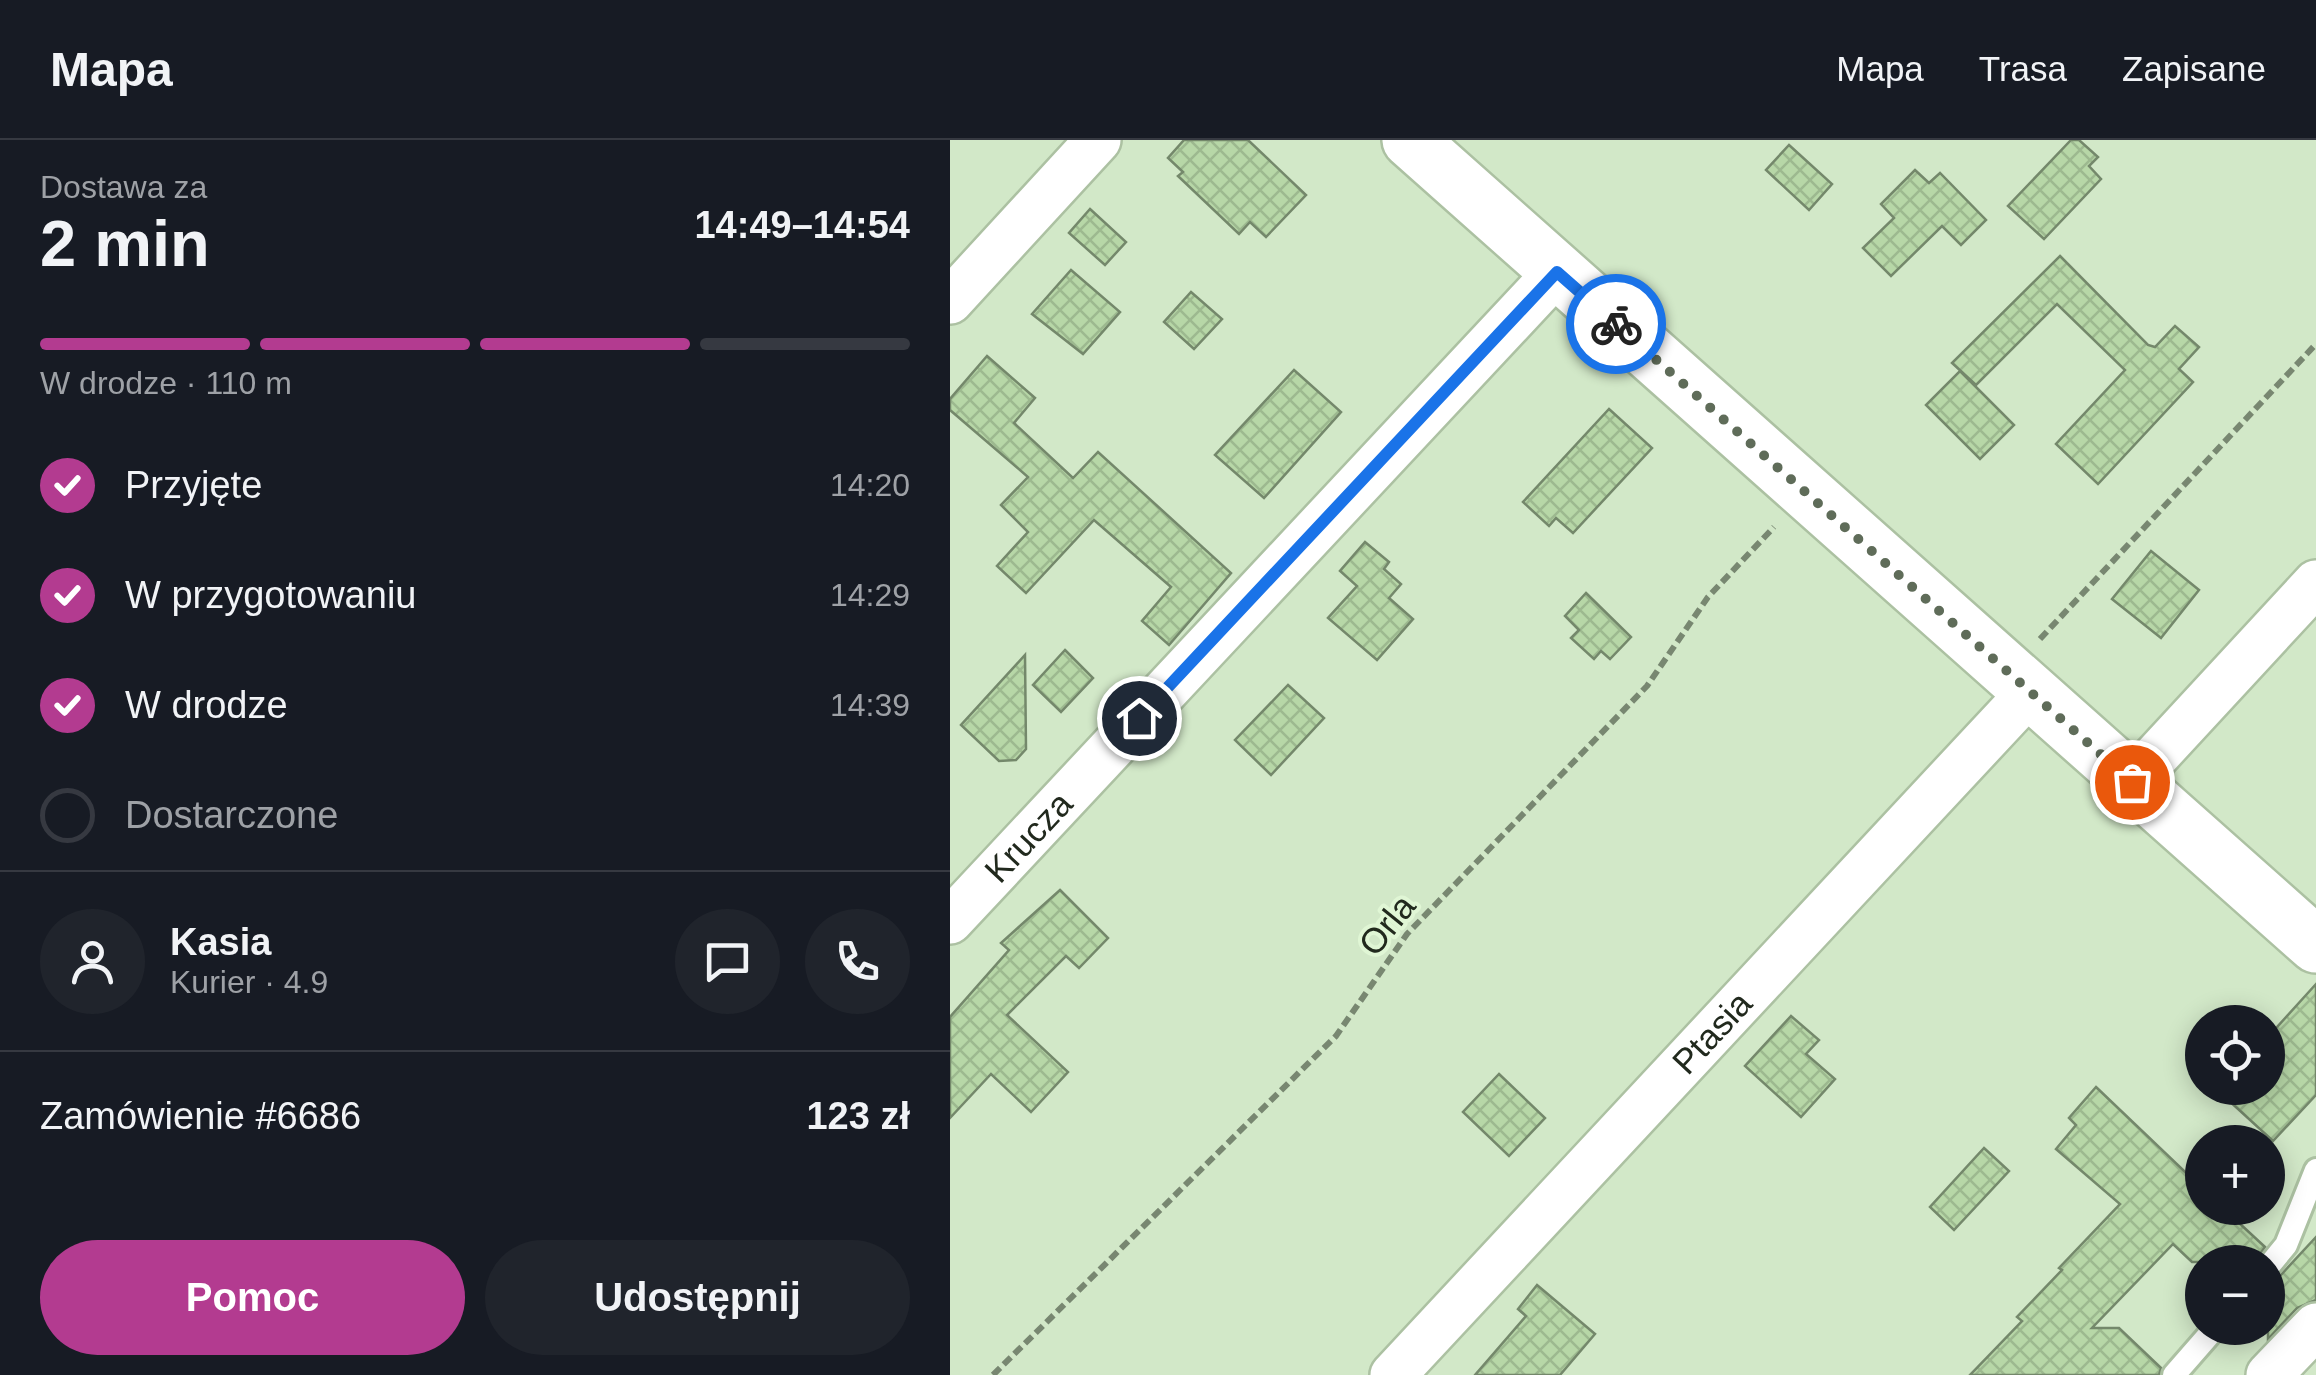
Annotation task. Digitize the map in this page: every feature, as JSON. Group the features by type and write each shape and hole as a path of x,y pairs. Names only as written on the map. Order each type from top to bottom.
{"street":[{"path":"950,301 1098,140"},
{"path":"1410,140 2316,945"},
{"name":"Krucza","path":"950,921 1557,272"},
{"path":"2132,782 2316,583"},
{"name":"Ptasia","path":"1392,1375 2020,683"},
{"path":"2269,1375 2316,1326"}],"lane":[{"path":"2285,1246 2316,1170"},
{"path":"2174,1375 2200,1345"}],"path":[{"path":"2020,683 2316,344"},
{"name":"Orla","path":"992,1375 1336,1036 1407,934 1646,686 1708,597 1805,493"}],"building":[{"path":"1184,140 1248,140 1306,195 1266,237 1250,222 1239,234 1178,176 1183,172 1168,158"},
{"path":"2071,140 2079,140 2098,157 2089,166 2101,179 2044,239 2008,206"},
{"path":"1789,145 1832,184 1809,210 1766,170"},
{"path":"1915,170 1929,183 1940,173 1986,220 1961,245 1942,226 1891,276 1863,248 1894,218 1881,204"},
{"path":"1090,209 1126,242 1105,265 1069,233"},
{"path":"2060,256 2148,345 2155,347 2175,326 2199,347 2179,369 2193,382 2098,484 2056,444 2125,370 2057,304 1976,385 1952,363"},
{"path":"1071,270 1120,312 1083,354 1032,314"},
{"path":"1191,292 1222,319 1194,349 1164,322"},
{"path":"987,356 1035,398 1014,423 1073,478 1098,452 1231,573 1169,645 1142,621 1171,587 1094,520 1026,593 997,566 1028,532 1001,505 1028,477 950,410 950,399"},
{"path":"1294,370 1341,412 1264,498 1215,455"},
{"path":"1960,371 2014,425 1980,459 1926,405"},
{"path":"1609,409 1652,448 1573,533 1556,518 1549,526 1523,502"},
{"path":"1365,542 1389,562 1384,569 1401,584 1389,598 1413,619 1377,660 1328,618 1357,586 1340,571"},
{"path":"2151,551 2199,590 2161,638 2112,599"},
{"path":"1586,593 1631,637 1610,659 1601,651 1594,659 1571,638 1579,630 1565,616"},
{"path":"1065,650 1093,678 1061,712 1033,685"},
{"path":"1025,655 1026,749 1016,760 999,761 961,725"},
{"path":"1288,685 1324,718 1271,775 1235,740"},
{"path":"1060,890 1108,938 1079,968 1066,956 1007,1015 1068,1072 1031,1112 991,1074 950,1118 950,1017 1009,950 1001,943"},
{"path":"2316,984 2316,1095 2285,1128 2285,1125 2255,1125 2234,1105 2285,1105 2285,1018"},
{"path":"1791,1016 1819,1040 1806,1054 1835,1079 1801,1117 1745,1066"},
{"path":"1499,1074 1545,1118 1509,1156 1463,1112"},
{"path":"2096,1087 2185,1172 2185,1225 2241,1225 2263,1245 2185,1245 2185,1255 2173,1244 2092,1328 2119,1328 2161,1368 2159,1375 1970,1375 2022,1321 2017,1317 2062,1270 2059,1268 2120,1204 2056,1149 2076,1125 2069,1118"},
{"path":"1984,1148 2009,1171 1954,1230 1930,1207"},
{"path":"2316,1237 2316,1300 2297,1308 2285,1321 2285,1271"},
{"path":"1537,1285 1595,1334 1560,1375 1475,1375 1526,1316 1518,1309"}],"way so far":[{"path":"1616,324 2132,782"}],"route":[{"path":"1139,718 1557,272 1616,324"}]}
